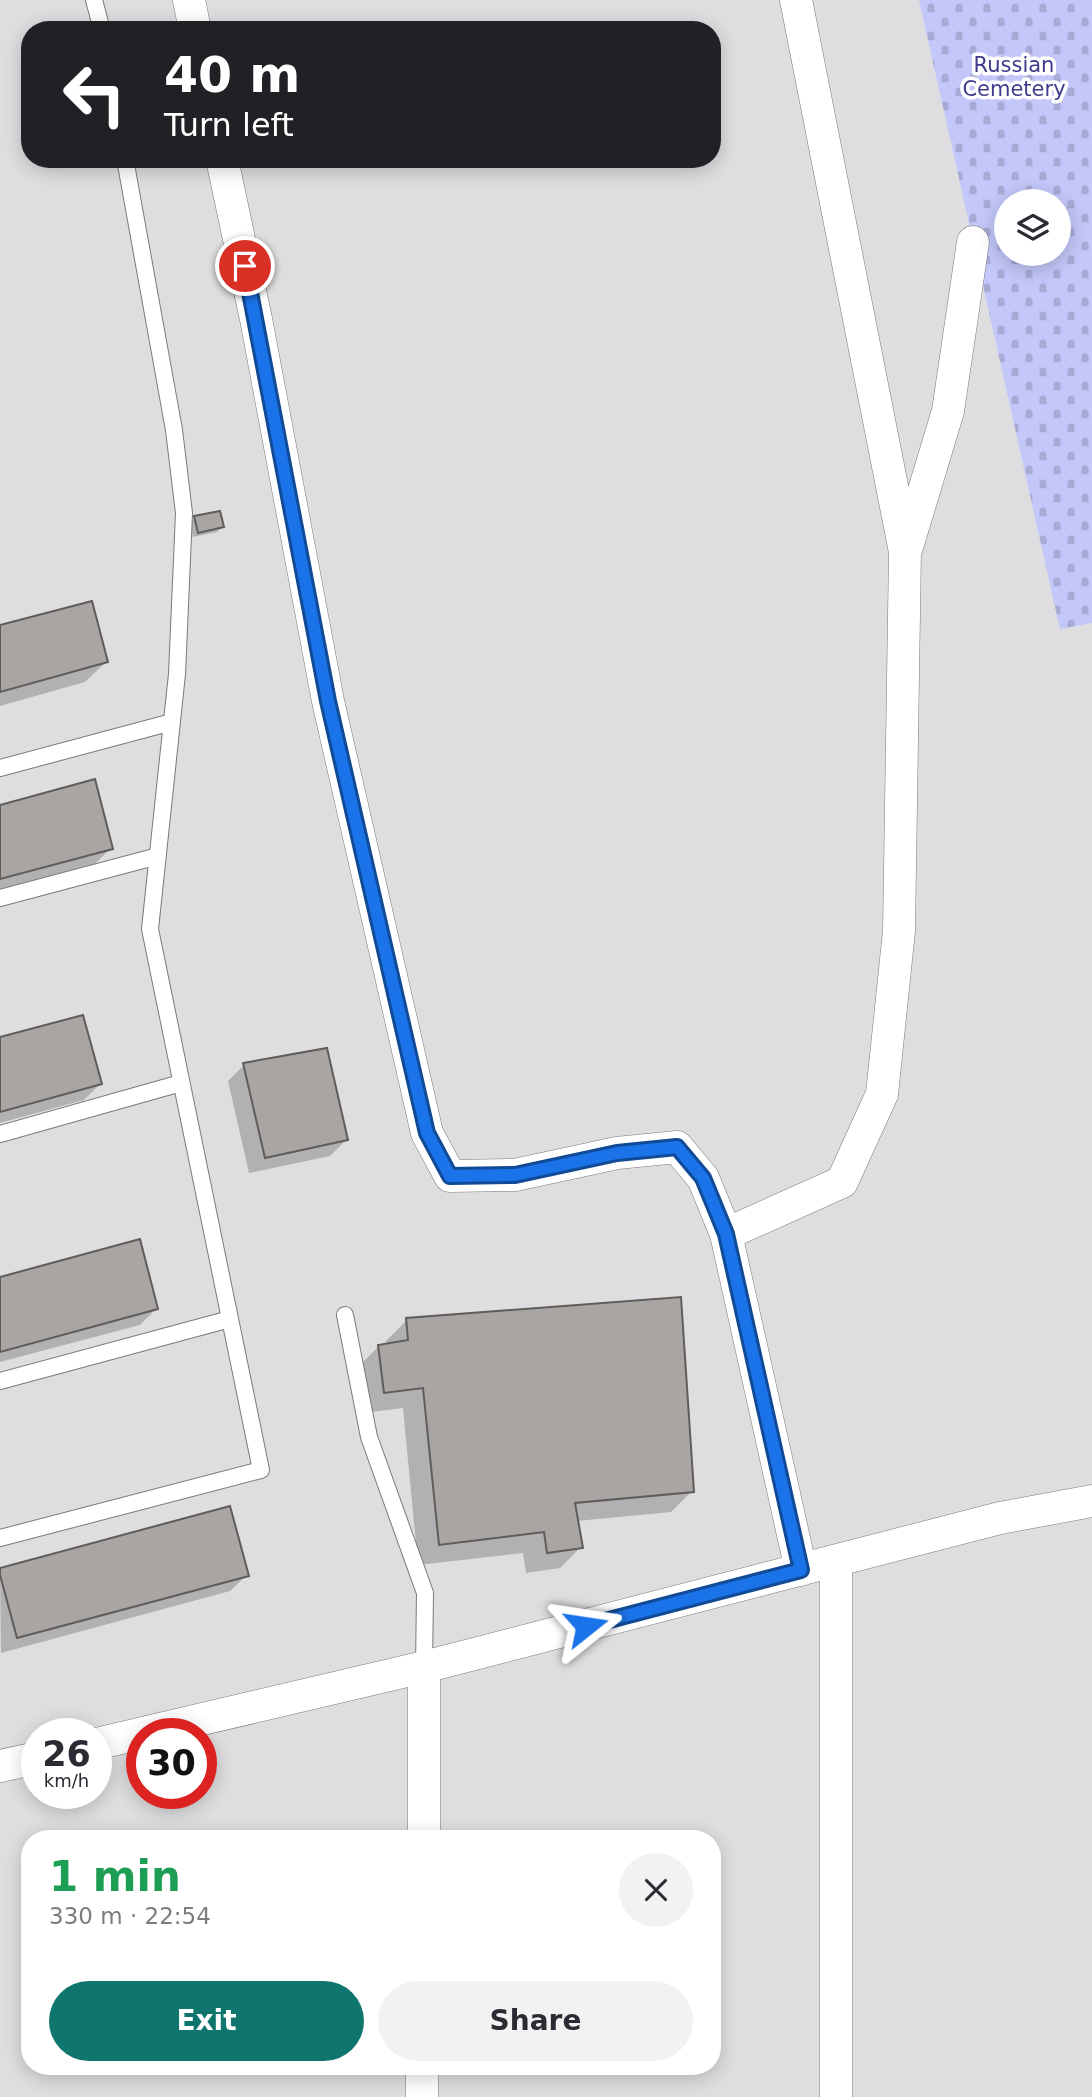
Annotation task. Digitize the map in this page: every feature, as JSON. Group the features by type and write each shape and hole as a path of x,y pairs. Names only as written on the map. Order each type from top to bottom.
{"street":[{"path":"189,0 193,21"},
{"path":"726,1234 842,1182 882,1094 899,931 905,552 796,0"},
{"path":"224,168 256,319 328,701 427,1133 450,1176 515,1175 617,1153 677,1147 703,1178 726,1234 801,1570"},
{"path":"905,552 948,411 973,242"},
{"path":"112,1740 425,1667 1000,1518 1092,1501"},
{"path":"836,1561 836,2097"},
{"path":"424,1830 425,1667"},
{"path":"0,1766 21,1761"},
{"path":"422,2075 422,2097"}],"lane":[{"path":"93,0 99,21"},
{"path":"0,1538 261,1470 150,929 177,674 184,513 174,430 127,168"},
{"path":"0,768 172,722"},
{"path":"0,898 158,856"},
{"path":"0,1134 181,1083"},
{"path":"345,1315 369,1437 425,1592 425,1667"},
{"path":"0,1381 230,1319"}],"green space":[{"name":"Russian Cemetery","path":"919,0 1092,0 1092,623 1060,629"}],"building":[{"path":"220,511 224,527 198,533 194,516"},
{"path":"92,601 108,662 0,692 0,625"},
{"path":"95,779 113,849 0,879 0,805"},
{"path":"83,1015 102,1084 0,1112 0,1037"},
{"path":"327,1048 348,1140 265,1158 243,1063"},
{"path":"140,1239 158,1309 0,1352 0,1277"},
{"path":"681,1297 694,1492 575,1503 583,1548 547,1553 544,1532 439,1545 423,1388 384,1393 378,1345 408,1340 406,1318"},
{"path":"230,1506 249,1576 17,1638 0,1568"}],"route":[{"path":"245,266 328,701 427,1133 450,1176 515,1175 617,1153 677,1147 703,1178 726,1234 801,1570 586,1626"}]}
